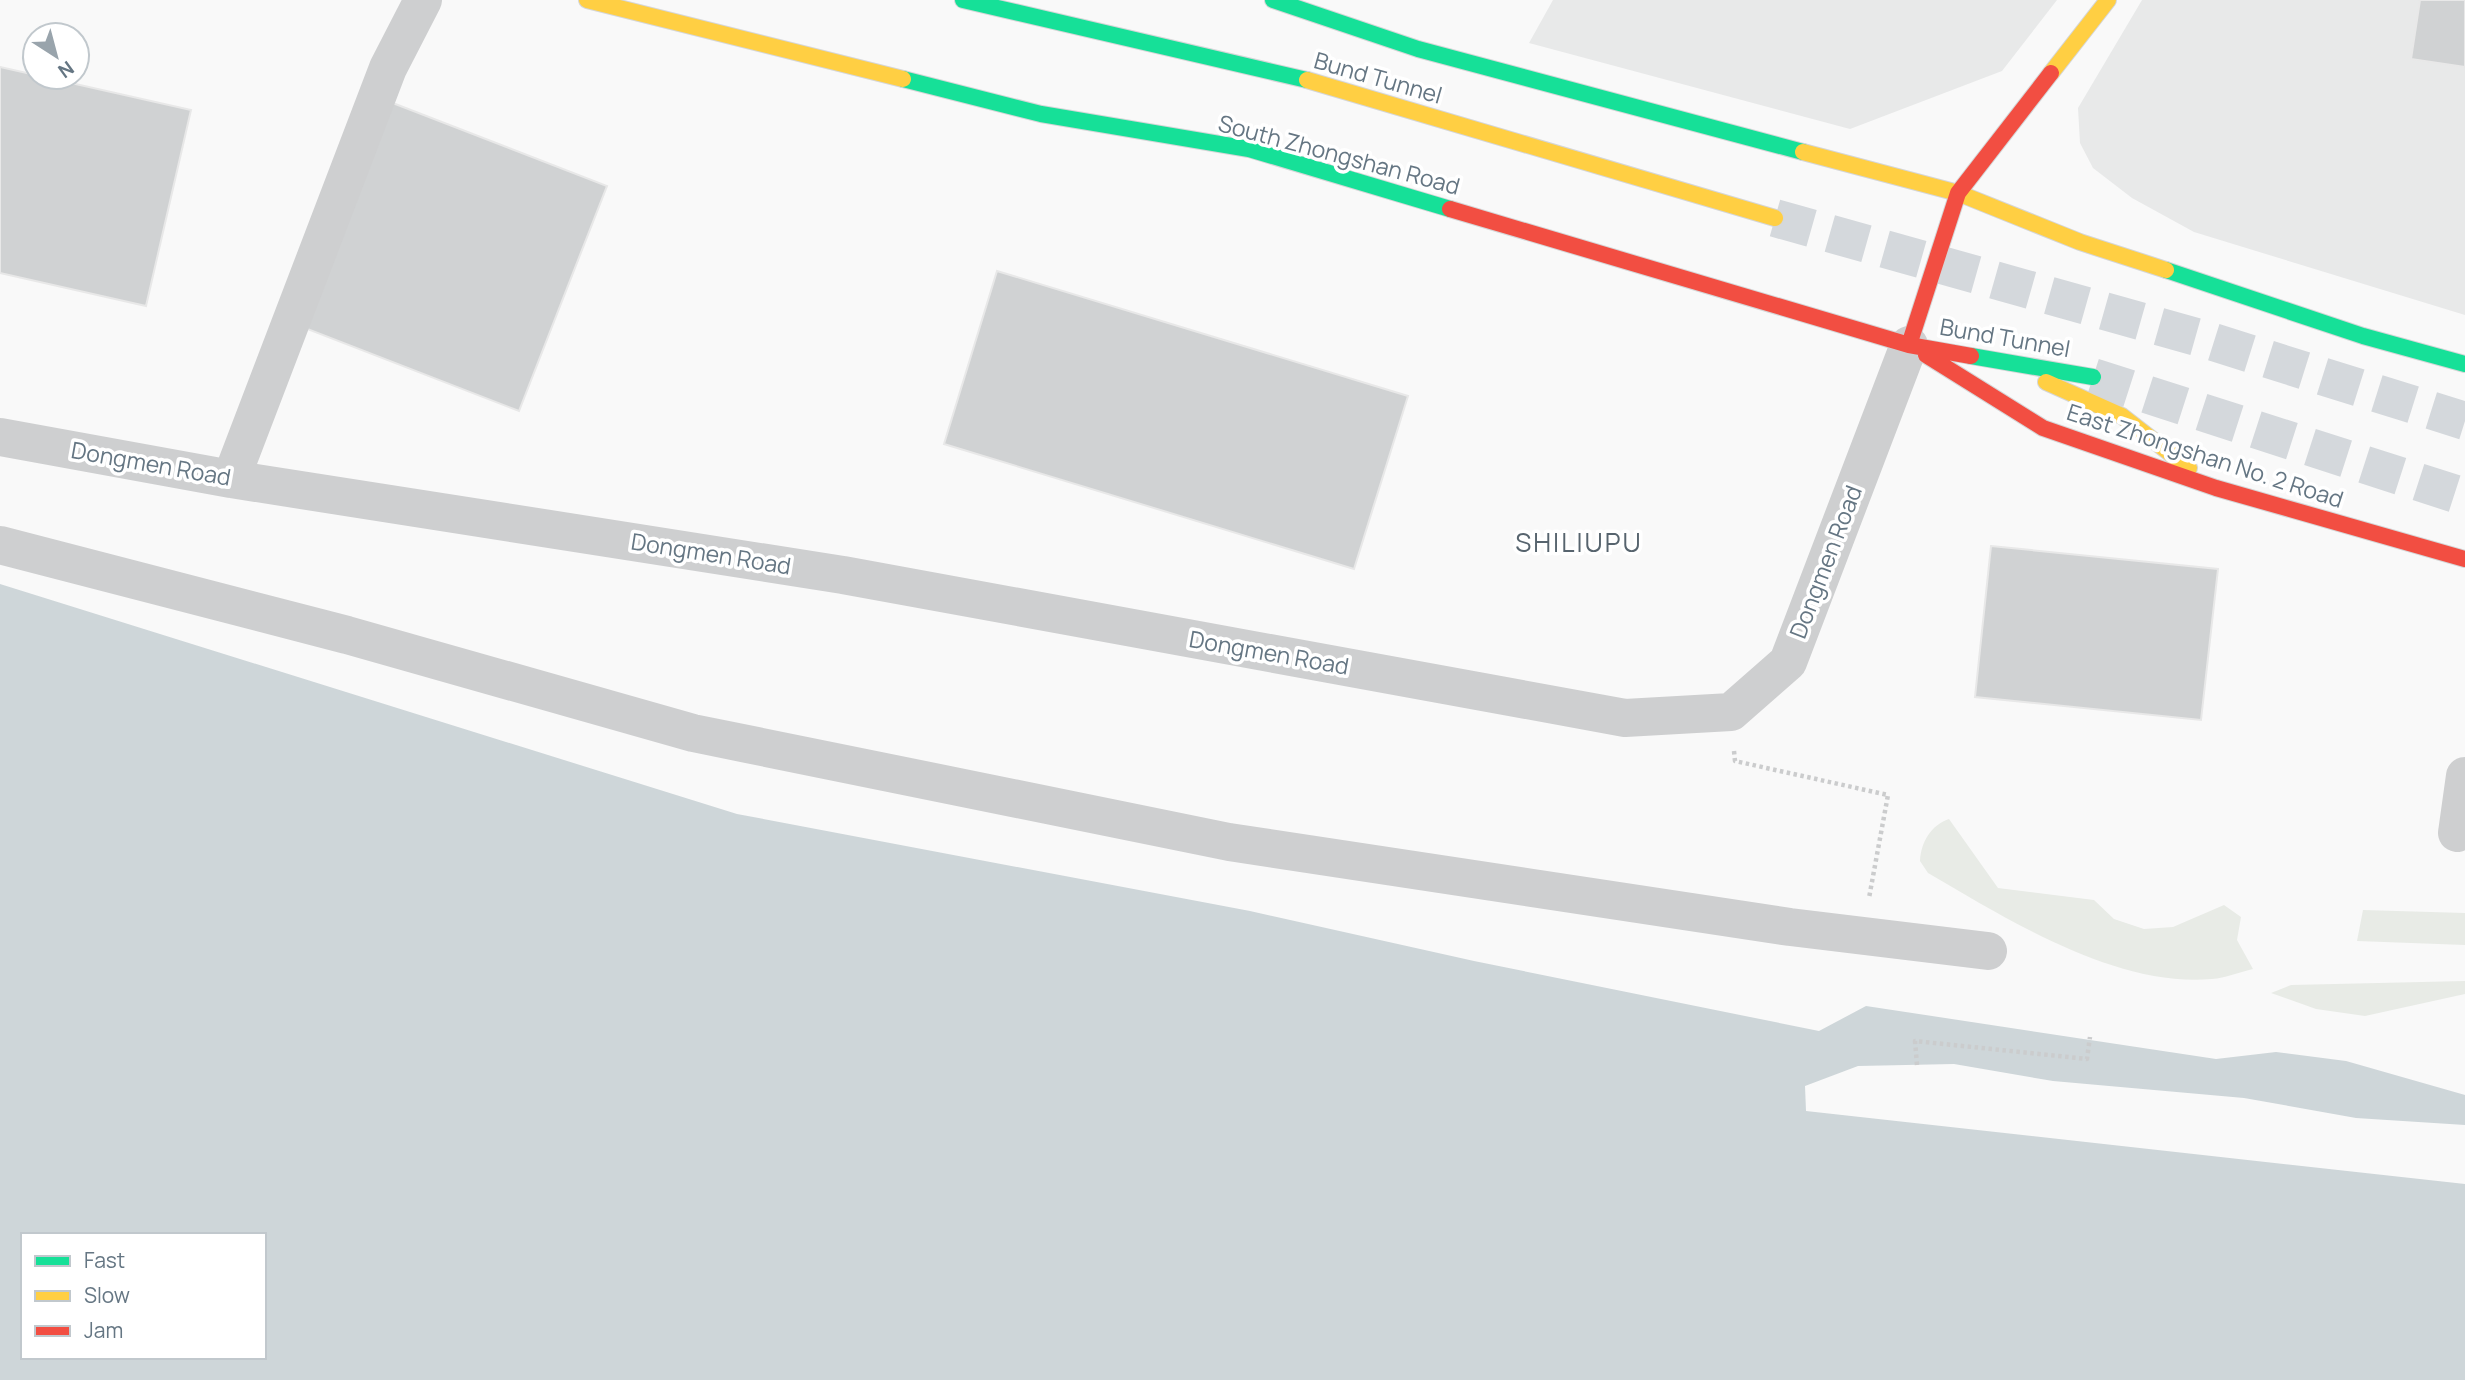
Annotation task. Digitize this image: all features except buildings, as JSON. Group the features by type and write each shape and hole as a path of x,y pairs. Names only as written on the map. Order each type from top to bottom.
{"main road":[{"name":"South Zhongshan Road","path":"587,0 1041,114 1249,149 1909,345"},
{"name":"Bund Tunnel","path":"963,0 1286,74 1775,218"},
{"path":"1273,0 1418,49 1958,193 2093,246 2363,336 2465,365"},
{"name":"Dongmen Road","path":"1909,345 1958,193 2108,0"},
{"name":"Bund Tunnel","path":"1909,345 2093,377"},
{"name":"East Zhongshan No. 2 Road","path":"1909,345 2043,428 2216,488 2465,559"},
{"path":"1997,360 2122,416 2216,488"}],"street":[{"path":"231,479 388,68 423,0"},
{"name":"Dongmen Road","path":"0,437 231,479 844,575 1625,718 1731,712 1788,662 1909,345"},
{"path":"0,545 347,635 706,736 1229,842 1790,927 1988,951"},
{"path":"2457,833 2465,776"}],"path":[{"path":"1731,712 1735,761 1888,795 1863,934"},
{"path":"1917,1065 1914,1041 2087,1059 2090,1037"}],"shaded area":[{"path":"1553,0 2057,0 2002,71 1850,129 1529,43"},
{"path":"2142,0 2465,0 2465,315 2194,232 2132,198 2093,168 2080,143 2078,108"},
{"path":"0,584 737,814 1250,911 1474,961 1819,1031 1866,1006 2216,1059 2276,1052 2346,1061 2465,1095 2465,1380 0,1380"},
{"path":"1949,819 1998,888 2094,900 2114,919 2144,929 2173,927 2224,905 2241,917 2237,940 2253,969 2212,979 2175,979 2138,973 2101,962 2027,929 1928,873 1920,861 1922,847 1932,830"},
{"path":"2363,910 2465,913 2465,945 2357,941"},
{"path":"2465,981 2465,994 2365,1016 2316,1009 2271,993 2291,985"}],"pier":[{"path":"1954,1064 2053,1081 2244,1098 2356,1118 2465,1125 2465,1184 1806,1111 1805,1086 1858,1066"}],"tunnel":[{"path":"1775,218 2207,340 2465,421"},
{"path":"2093,377 2465,497"}],"traffic: fast":[{"path":"963,0 1307,80"},
{"path":"1273,0 1418,49 1803,152"},
{"path":"903,79 1041,114 1249,149 1450,209"},
{"path":"2166,270 2363,336 2465,364"},
{"path":"1971,356 2093,377"}],"traffic: slow":[{"path":"587,0 903,79"},
{"path":"2051,73 2108,0"},
{"path":"1307,80 1775,218"},
{"path":"1803,152 1958,193 2080,242 2166,270"},
{"path":"2046,382 2122,416 2189,468"}],"traffic: jam":[{"path":"1909,345 1958,193 2051,73"},
{"path":"1450,209 1909,345 1971,356"},
{"path":"1926,355 2043,428 2216,488 2465,559"}],"district":[{"name":"SHILIUPU","path":"1579,543"}]}
